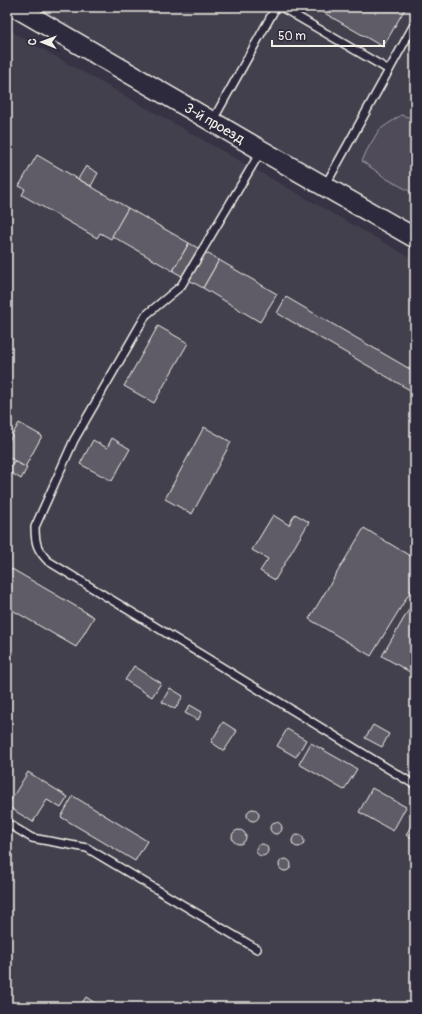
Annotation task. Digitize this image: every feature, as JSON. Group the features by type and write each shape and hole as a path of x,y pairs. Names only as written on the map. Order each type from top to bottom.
{"street":[{"name":"3-й проезд","path":"15,7 415,238"}],"lane":[{"path":"212,122 276,7"},
{"path":"281,7 389,70"},
{"path":"325,186 415,23"},
{"path":"261,150 181,286 146,315 74,440 35,527 35,539 39,552 48,561 415,785"},
{"path":"7,823 32,838 87,848 258,949"}],"shaded area":[{"path":"37,7 415,7 415,226"},
{"path":"7,29 415,260 415,1007 7,1007"},
{"path":"401,115 415,119 415,194 387,179 362,161 379,130"}],"building":[{"path":"314,7 406,7 383,47"},
{"path":"37,155 128,208 111,239 100,233 97,238 22,195 25,189 19,186"},
{"path":"86,166 98,173 91,186 78,179"},
{"path":"128,208 189,243 173,271 112,236"},
{"path":"189,243 219,260 203,288 173,271"},
{"path":"219,260 277,294 260,322 203,288"},
{"path":"286,297 415,372 415,393 277,313"},
{"path":"158,326 188,343 154,403 124,386"},
{"path":"19,423 42,436 25,467 7,456 7,444"},
{"path":"204,427 231,442 192,514 165,499"},
{"path":"112,438 130,449 112,481 80,464 93,440 107,448"},
{"path":"14,461 27,468 21,479 8,471"},
{"path":"295,514 309,522 275,580 260,571 268,559 252,550 273,515 289,525"},
{"path":"364,528 415,559 415,584 371,656 309,619"},
{"path":"12,569 94,617 76,647 7,607 7,577"},
{"path":"415,599 415,675 382,656"},
{"path":"134,666 161,683 152,697 125,680"},
{"path":"170,688 183,696 175,709 162,702"},
{"path":"190,705 202,712 198,720 185,713"},
{"path":"223,722 237,731 224,751 211,742"},
{"path":"373,725 389,734 382,747 365,738"},
{"path":"287,729 306,740 296,757 277,746"},
{"path":"311,743 357,769 344,790 299,764"},
{"path":"28,772 68,797 61,808 47,800 33,822 7,806"},
{"path":"372,788 406,807 393,831 359,812"},
{"path":"73,796 147,841 135,861 61,817"},
{"path":"255,809 258,810 258,820 251,821 248,820 247,813 248,810"},
{"path":"415,818 415,840 406,835"},
{"path":"274,822 278,822 282,828 278,834 274,834 270,830 270,826"},
{"path":"239,830 244,832 246,837 244,842 239,844 234,842 232,837 234,832"},
{"path":"296,835 300,835 304,841 300,847 296,847 292,843 292,839"},
{"path":"264,844 267,845 267,855 260,856 257,855 256,848 257,845"},
{"path":"285,859 289,861 291,865 289,869 285,871 281,869 279,865 281,861"},
{"path":"86,997 101,1007 79,1007"}]}
